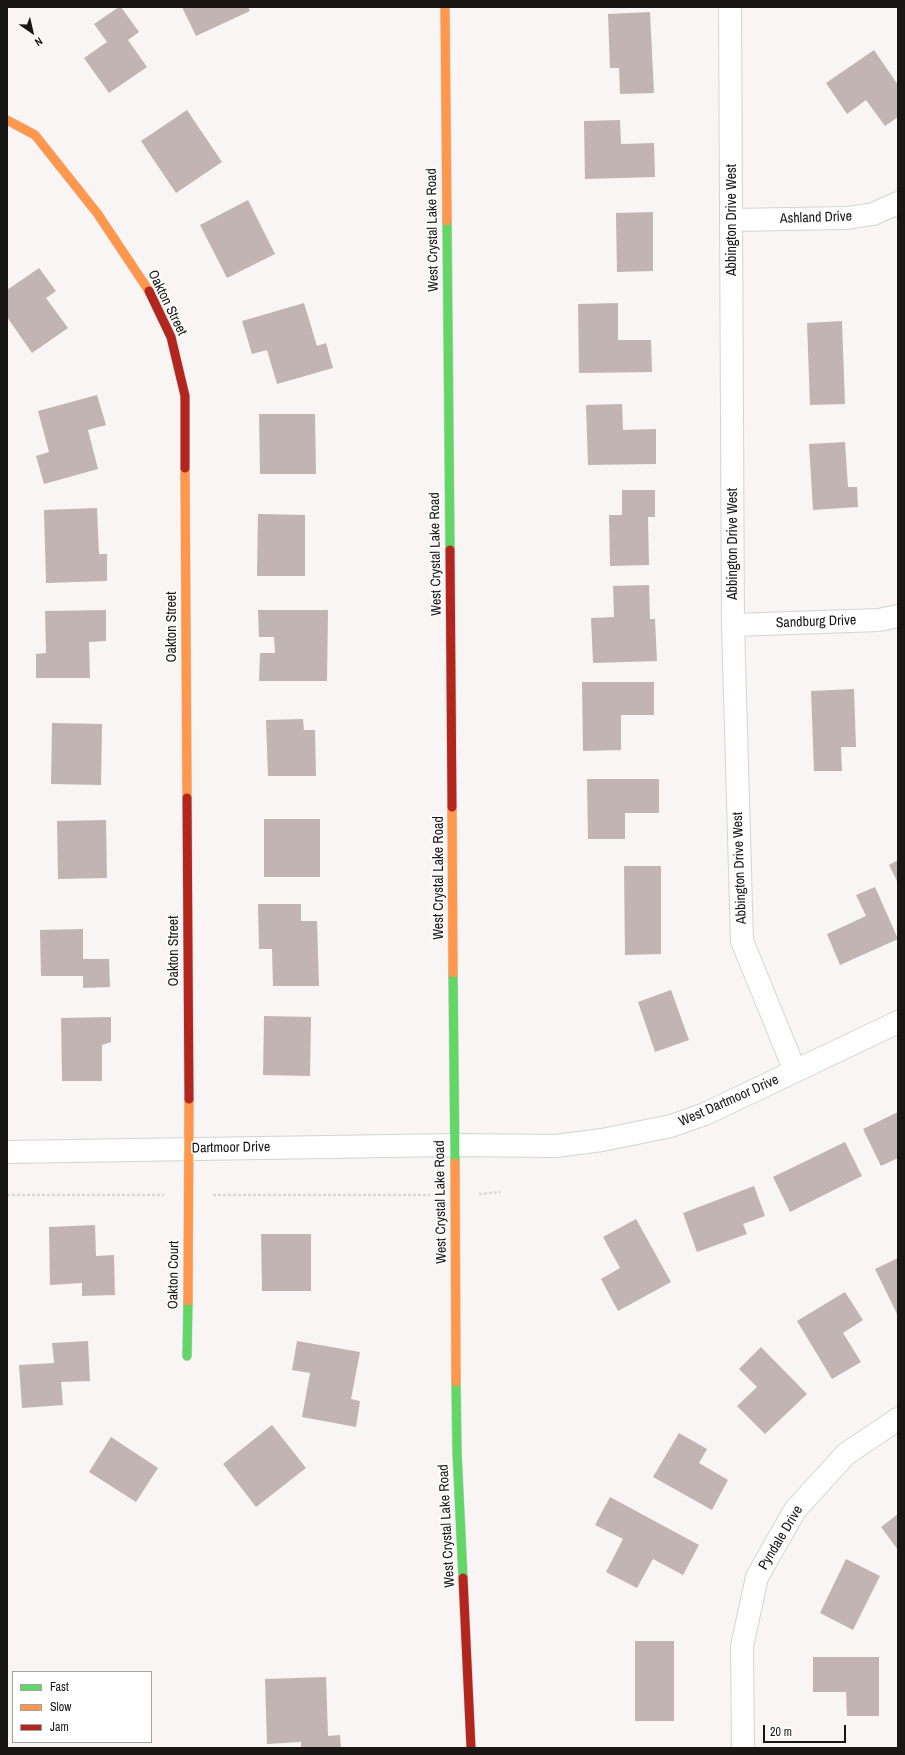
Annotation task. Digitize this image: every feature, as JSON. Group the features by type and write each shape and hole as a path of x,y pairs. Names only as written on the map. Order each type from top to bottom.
{"street":[{"name":"West Crystal Lake Road","path":"445,7 457,1452 471,1748"},
{"name":"Abbington Drive West","path":"730,7 733,625 742,941 795,1071"},
{"name":"Oakton Street","path":"7,120 35,135 97,213 149,290 171,337 185,396 188,1195"},
{"name":"Ashland Drive","path":"732,220 847,218 872,214 898,203"},
{"name":"Sandburg Drive","path":"733,625 879,620 898,616"},
{"name":"West Dartmoor Drive","path":"454,1145 556,1146 602,1140 648,1132 671,1126 704,1114 898,1022"},
{"name":"Dartmoor Drive","path":"7,1152 454,1145"},
{"name":"Oakton Court","path":"187,1356 188,1195"},
{"name":"Pyndale Drive","path":"743,1748 742,1646 758,1577 795,1510 846,1454 898,1419"}],"path":[{"path":"7,1195 456,1195 501,1192"}],"building":[{"path":"121,7 139,32 128,40 147,67 109,93 84,58 107,42 94,24"},
{"path":"182,7 248,7 250,11 196,36"},
{"path":"650,12 654,93 620,94 619,68 610,68 608,14"},
{"path":"874,50 898,85 898,117 885,126 866,100 847,114 826,83"},
{"path":"187,110 222,162 176,193 141,141"},
{"path":"620,120 621,144 654,143 655,177 585,179 584,121"},
{"path":"248,200 275,254 227,278 200,225"},
{"path":"653,212 653,271 617,272 616,213"},
{"path":"39,268 56,291 46,298 68,328 32,353 7,317 7,290"},
{"path":"304,303 317,346 326,343 333,368 277,384 267,350 252,354 242,321"},
{"path":"618,303 618,340 651,340 652,372 579,373 578,304"},
{"path":"842,321 845,404 810,405 807,323"},
{"path":"97,395 106,425 88,430 98,469 44,484 36,456 49,452 38,411"},
{"path":"622,404 623,430 656,429 656,464 588,465 586,405"},
{"path":"259,414 315,414 316,474 260,474"},
{"path":"845,442 848,487 857,487 858,507 813,510 809,444"},
{"path":"622,490 655,490 655,517 648,517 649,565 610,566 609,515 622,515"},
{"path":"97,508 99,554 107,554 107,581 46,583 44,510"},
{"path":"258,514 305,515 305,576 257,576"},
{"path":"649,585 650,619 655,619 657,661 593,663 591,618 614,617 613,586"},
{"path":"106,610 106,641 89,642 90,678 36,678 36,654 46,653 45,611"},
{"path":"258,610 328,610 327,681 259,681 260,653 275,653 274,637 259,637"},
{"path":"582,682 654,682 654,715 621,715 621,750 583,751"},
{"path":"854,689 856,747 841,747 842,771 814,771 811,691"},
{"path":"303,719 304,730 315,730 316,776 268,776 266,720"},
{"path":"52,723 102,724 101,785 51,784"},
{"path":"587,779 659,779 659,813 625,813 625,839 588,839"},
{"path":"264,819 320,819 320,877 264,877"},
{"path":"106,820 107,878 58,879 57,821"},
{"path":"898,860 898,883 889,865"},
{"path":"624,866 661,866 661,954 625,955"},
{"path":"875,887 898,939 840,965 827,934 866,916 856,895"},
{"path":"258,904 301,904 301,921 317,921 319,986 273,986 272,949 259,949"},
{"path":"83,929 83,959 109,959 110,987 83,988 83,976 41,976 40,930"},
{"path":"671,990 689,1040 655,1052 638,1002"},
{"path":"264,1016 311,1017 310,1076 263,1075"},
{"path":"111,1017 111,1042 102,1045 102,1081 62,1081 61,1018"},
{"path":"898,1112 898,1158 881,1166 863,1129"},
{"path":"845,1142 862,1176 790,1212 773,1177"},
{"path":"754,1186 765,1216 743,1224 747,1234 697,1252 683,1213"},
{"path":"636,1219 671,1282 618,1311 601,1279 620,1268 603,1237"},
{"path":"95,1225 96,1256 114,1255 115,1295 82,1296 82,1283 50,1285 49,1227"},
{"path":"261,1234 311,1234 311,1291 262,1291"},
{"path":"898,1258 898,1316 875,1269"},
{"path":"845,1292 863,1320 843,1333 861,1362 832,1379 797,1321"},
{"path":"88,1341 90,1381 61,1382 63,1405 22,1408 19,1365 54,1363 52,1343"},
{"path":"297,1341 360,1352 351,1399 360,1401 356,1427 302,1417 310,1373 292,1370"},
{"path":"761,1347 807,1394 765,1434 737,1406 757,1387 739,1369"},
{"path":"272,1425 306,1468 256,1507 223,1464"},
{"path":"679,1433 707,1449 699,1463 728,1480 712,1510 653,1477"},
{"path":"111,1437 158,1468 136,1502 89,1472"},
{"path":"610,1497 699,1545 683,1575 653,1559 637,1588 606,1572 623,1539 595,1525"},
{"path":"898,1514 898,1550 881,1527"},
{"path":"846,1559 880,1576 853,1630 820,1613"},
{"path":"635,1641 674,1641 674,1721 635,1721"},
{"path":"813,1657 879,1657 879,1716 847,1716 846,1692 813,1692"},
{"path":"326,1677 328,1736 340,1735 341,1748 301,1748 301,1742 267,1744 265,1679"}],"traffic: fast":[{"path":"447,221 450,550"},
{"path":"453,973 455,1163"},
{"path":"187,1356 188,1301"},
{"path":"456,1382 457,1452 463,1578"}],"traffic: slow":[{"path":"445,7 447,221"},
{"path":"7,120 35,135 97,213 149,291"},
{"path":"185,468 187,798"},
{"path":"452,807 453,973"},
{"path":"188,1301 189,1099"},
{"path":"455,1163 456,1382"}],"traffic: jam":[{"path":"149,291 171,337 185,396 185,468"},
{"path":"450,550 452,807"},
{"path":"187,798 189,1099"},
{"path":"463,1578 471,1748"}]}
